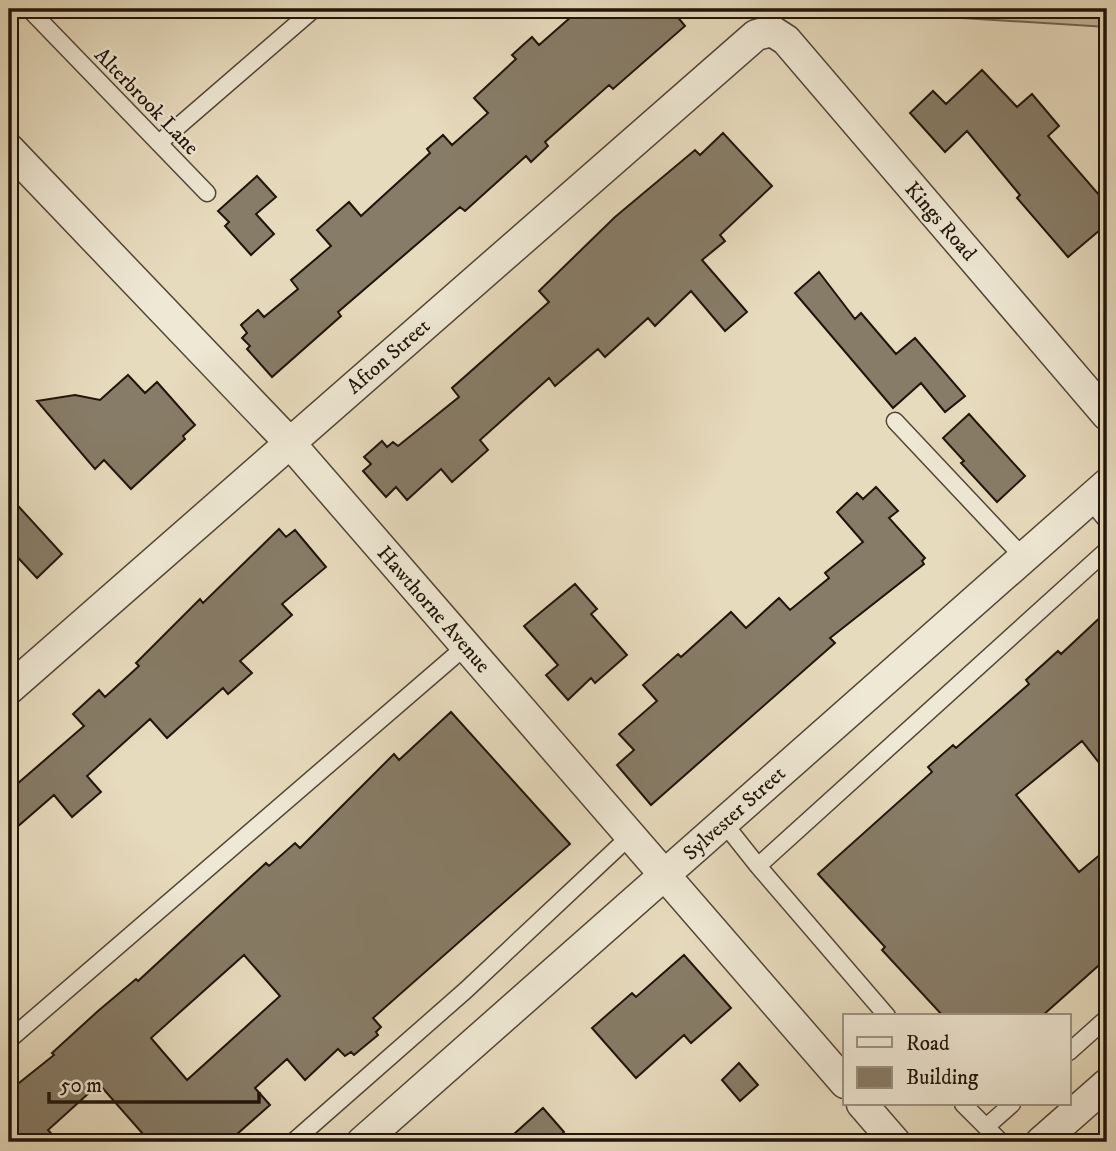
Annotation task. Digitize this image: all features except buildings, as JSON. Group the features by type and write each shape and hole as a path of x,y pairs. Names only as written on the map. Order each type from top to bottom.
{"street":[{"name":"Kings Road","path":"772,31 786,40 1107,415"},
{"name":"Afton Street","path":"9,689 756,35 772,31"},
{"name":"Hawthorne Avenue","path":"9,149 289,442 843,1081"},
{"name":"Sylvester Street","path":"362,1142 1024,558 1101,501"},
{"path":"1041,1142 1107,1084"},
{"path":"864,1106 895,1142"}],"lane":[{"name":"Alterbrook Lane","path":"29,9 207,192"},
{"path":"159,143 314,9"},
{"path":"895,421 1024,558"},
{"path":"758,866 1107,550"},
{"path":"9,1040 466,646"},
{"path":"723,822 885,1014"},
{"path":"293,1142 466,990 629,837"},
{"path":"1070,1051 1107,1018"},
{"path":"965,1106 1000,1142"},
{"path":"986,1127 1010,1106"}],"shaded area":[{"path":"930,9 1107,9 1107,27 946,17"}]}
